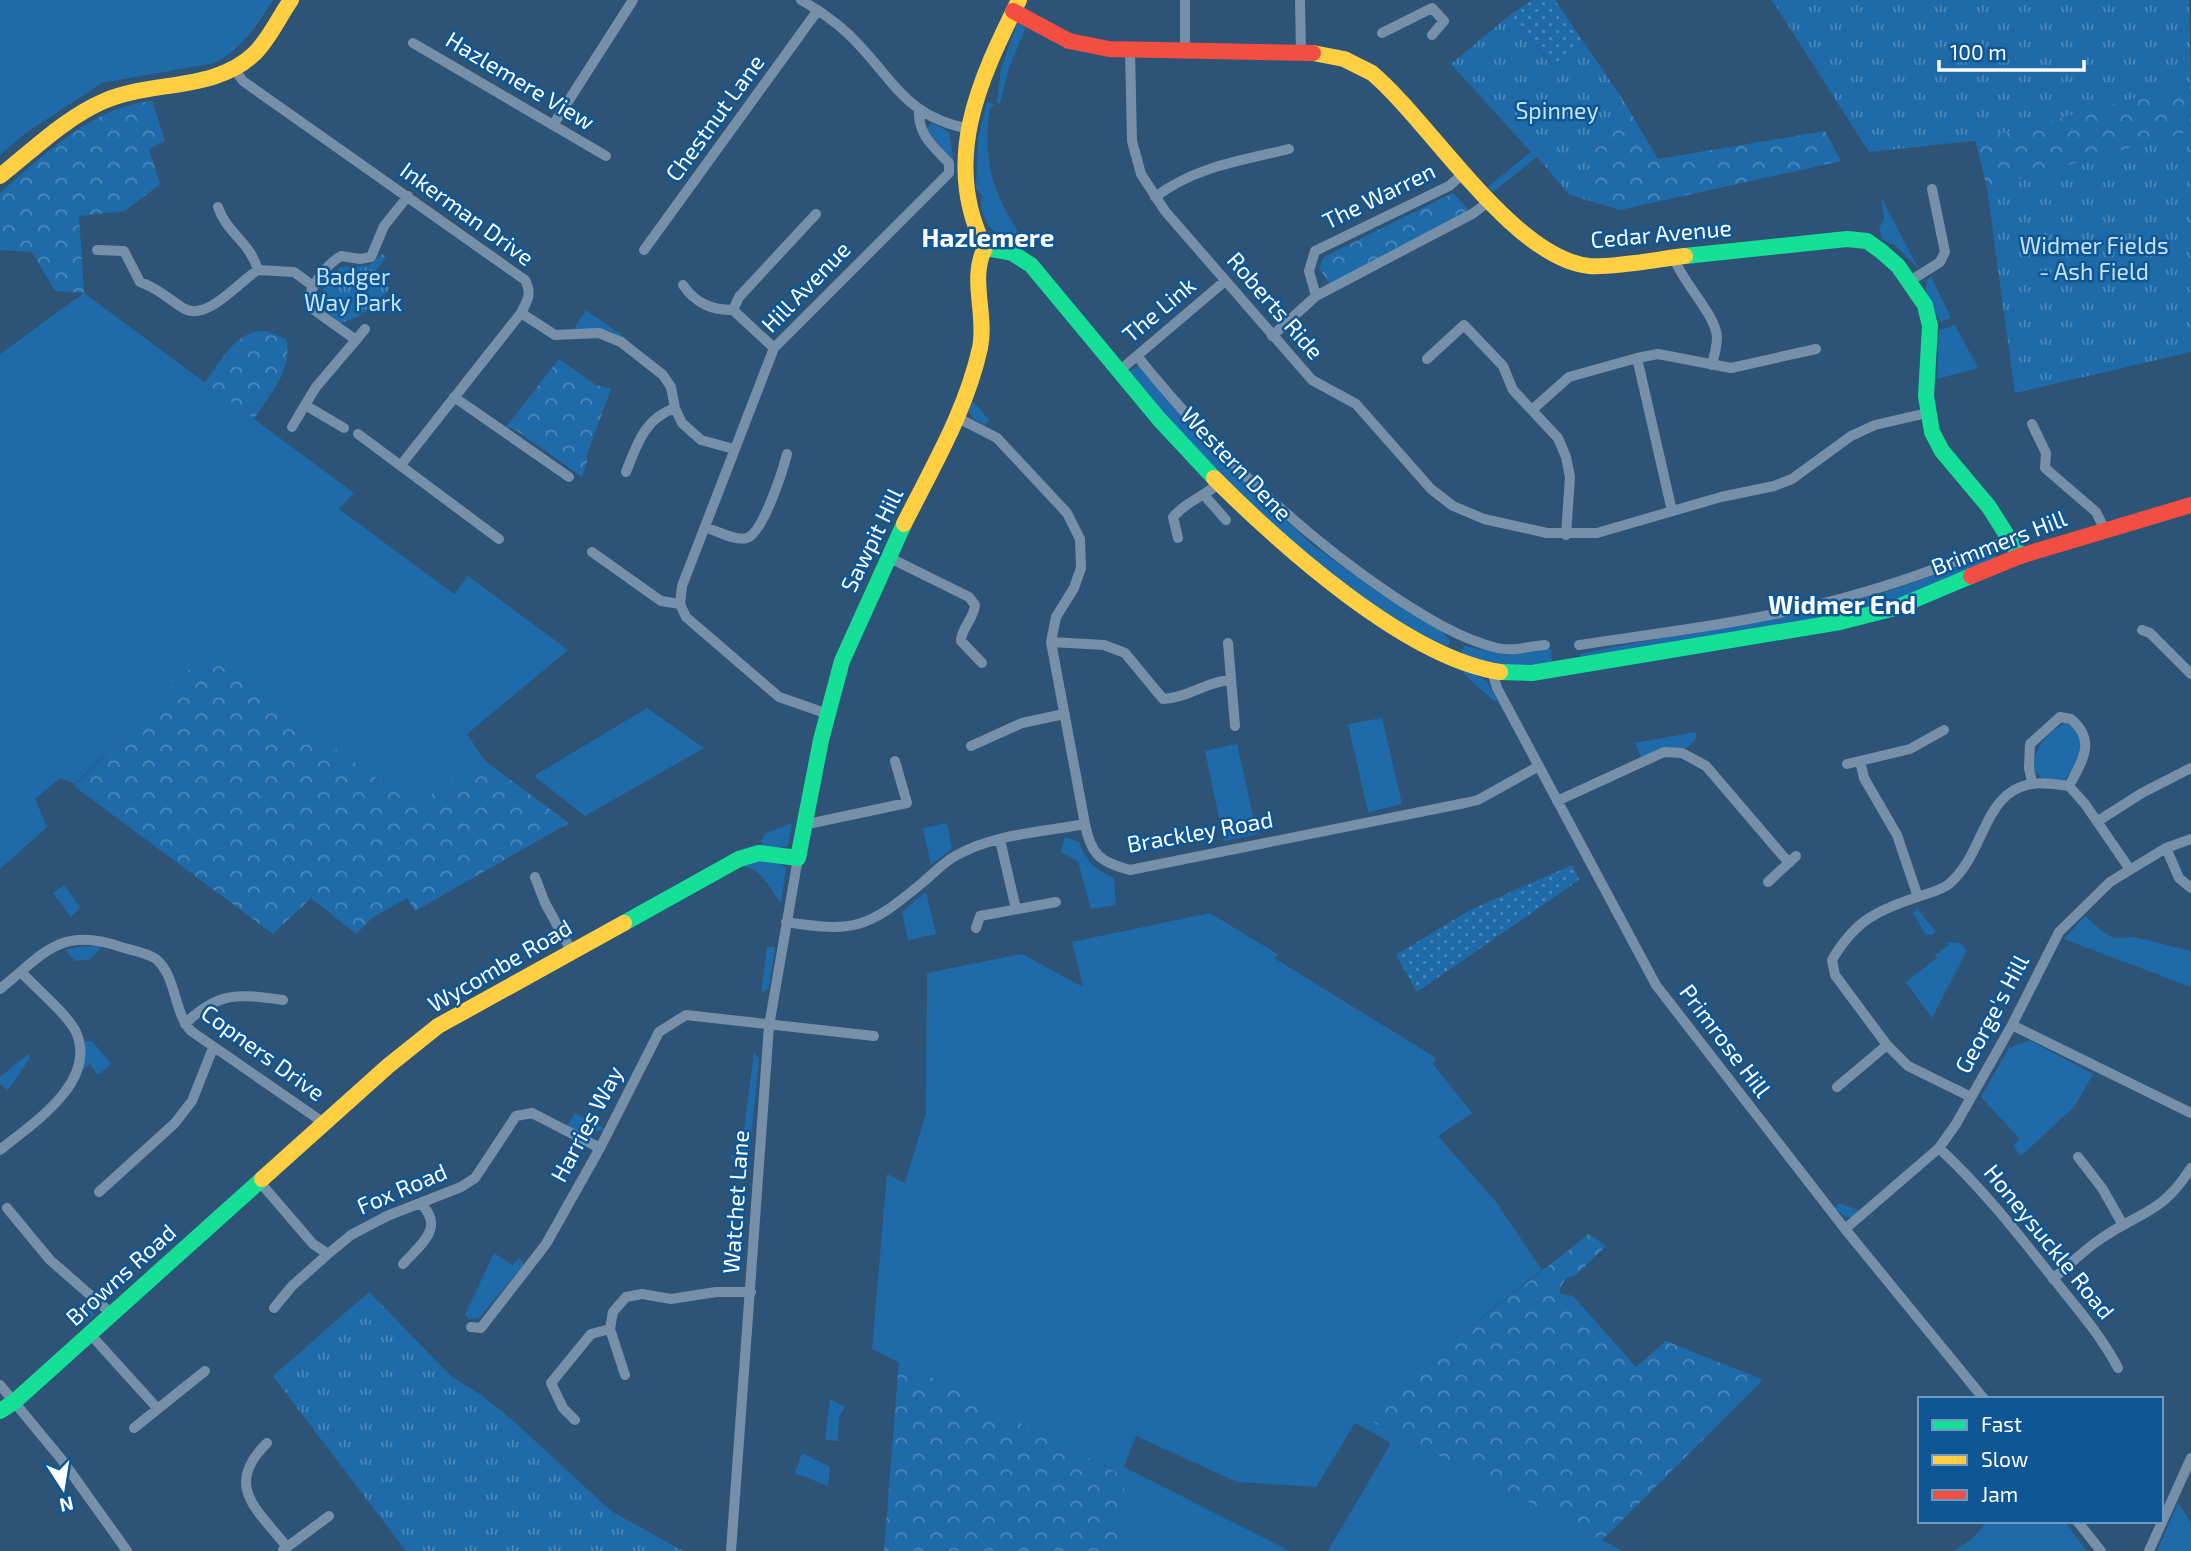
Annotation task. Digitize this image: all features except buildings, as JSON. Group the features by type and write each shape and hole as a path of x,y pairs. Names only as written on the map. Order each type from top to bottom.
{"street":[{"path":"0,176 63,126 103,102 142,87 212,78 234,69 255,53 291,0"},
{"path":"553,125 633,0"},
{"path":"801,0 818,10 859,44 900,94 919,111 949,125 969,129"},
{"path":"1185,0 1185,50"},
{"path":"1300,0 1301,52"},
{"path":"985,248 968,215 965,190 969,129 988,61 1016,6"},
{"name":"Cedar Avenue","path":"1016,6 1069,41 1130,50 1331,53 1369,70 1521,233 1562,257 1589,266 1847,239 1867,242 1898,266 1925,305 1930,326 1927,413 1942,451 1989,507 2020,555"},
{"path":"1382,33 1432,8 1444,21 1432,35"},
{"name":"Chestnut Lane","path":"644,250 818,10"},
{"name":"Hazlemere View","path":"413,43 606,156"},
{"name":"Roberts Ride","path":"1130,50 1132,141 1141,174 1154,197 1272,337 1312,380 1356,404 1431,489 1453,506 1484,519 1566,535 1608,530 1783,483 1851,436 1875,425 1927,413"},
{"name":"Inkerman Drive","path":"234,69 243,81 525,280 530,298 521,313"},
{"name":"Hill Avenue","path":"680,604 682,586 774,348 949,173 949,163 918,126 919,111"},
{"path":"1154,197 1178,180 1199,170 1289,149"},
{"name":"The Warren","path":"1316,296 1309,271 1315,251 1449,186 1464,173"},
{"path":"1910,281 1940,262 1945,252 1932,189"},
{"path":"356,340 310,306 313,286 341,256 360,260 371,257 384,226 408,196"},
{"path":"1272,337 1316,296 1472,214 1490,201"},
{"path":"218,207 222,221 242,238 258,270"},
{"path":"733,310 739,297 816,214"},
{"name":"Western Dene","path":"985,248 1012,253 1031,265 1119,371 1220,482 1289,550 1363,607 1452,657 1492,671"},
{"name":"Sawpit Hill","path":"798,858 828,714 852,635 969,393 981,343 978,261 985,248"},
{"path":"97,250 124,251 139,282 158,288 186,310 196,312 209,308 258,270 294,272 313,286"},
{"path":"1674,258 1680,276 1715,326 1717,337 1712,365"},
{"name":"The Link","path":"1119,371 1225,282"},
{"path":"683,285 689,294 713,310 733,310 774,348"},
{"path":"401,465 521,313 555,335 599,333 621,342 663,374 671,387 675,408 682,423 701,440 734,449"},
{"path":"1427,359 1466,322 1503,366 1513,390 1558,438 1566,457 1570,477 1566,535"},
{"path":"292,427 316,387 365,328"},
{"path":"1533,409 1569,377 1637,358 1658,354 1731,369 1816,349"},
{"path":"1137,356 1176,404 1308,535 1412,608 1463,636 1499,648 1522,650 1545,645"},
{"path":"1637,358 1672,511"},
{"path":"454,397 569,477"},
{"path":"305,405 344,428"},
{"path":"626,472 645,427 659,413 675,408"},
{"path":"958,418 997,438 1067,513 1080,539 1081,568 1074,588 1056,617 1051,642 1104,645 1125,653 1163,699 1177,698 1219,681 1231,680"},
{"path":"2032,424 2046,453 2045,468 2096,512 2104,528"},
{"path":"358,434 499,538"},
{"path":"705,527 741,539 749,538 757,530 784,470 787,454"},
{"path":"1178,538 1173,517 1188,500 1205,496 1220,482"},
{"path":"1205,496 1226,520"},
{"name":"Brimmers Hill","path":"1492,671 1531,673 1840,622 1895,608 2020,555 2104,528 2191,505"},
{"path":"1579,645 1747,617 1860,594 1955,562 2011,539"},
{"path":"592,552 661,601 680,604 686,617 779,697 828,714"},
{"path":"888,557 969,597 975,605 975,614 961,635 961,641 982,663"},
{"path":"2142,630 2150,634 2191,674"},
{"path":"1452,657 1463,636"},
{"name":"Brackley Road","path":"1051,642 1088,842 1104,863 1130,870 1478,800 1539,765"},
{"path":"1228,643 1235,726"},
{"name":"Primrose Hill","path":"1492,671 1497,688 1656,985 1844,1229 1982,1397"},
{"path":"971,746 1022,723 1064,714"},
{"path":"2032,782 2029,768 2030,744 2060,718 2071,719 2087,739 2087,749 2068,786"},
{"path":"1847,764 1910,749 1944,730"},
{"path":"1557,801 1664,752 1682,752 1706,765 1792,860 1768,882"},
{"path":"803,825 907,803 895,761"},
{"path":"1860,761 1864,778 1897,835 1918,897"},
{"path":"2098,821 2142,793 2191,768"},
{"path":"1971,1097 1908,1066 1887,1045 1835,975 1832,960 1847,933 1881,909 1947,887 1968,866 1992,814 2008,794 2032,782 2068,786 2098,821 2129,868"},
{"path":"786,922 826,928 860,925 881,916 953,857 1000,840 1085,824"},
{"name":"George's Hill","path":"1844,1229 1939,1148 2012,1026 2059,932 2110,882 2129,868 2166,848 2191,839"},
{"path":"1000,840 1016,909"},
{"path":"2166,848 2179,878 2191,888"},
{"name":"Wycombe Road","path":"258,1180 438,1026 739,859 759,853 798,858"},
{"name":"Watchet Lane","path":"731,1551 769,1026 798,858"},
{"path":"535,877 545,903 572,952"},
{"path":"976,928 980,916 1056,902"},
{"name":"Copners Drive","path":"0,989 57,943 93,937 156,958 167,975 185,1024 213,1048 324,1123"},
{"path":"0,1150 39,1118 77,1077 81,1049 75,1030 21,972"},
{"path":"185,1024 198,1011 218,999 242,995 283,1000"},
{"name":"Harries Way","path":"477,1331 546,1244 600,1148 659,1032 686,1015 874,1037"},
{"path":"2012,1026 2191,1112"},
{"path":"1837,1087 1887,1045"},
{"path":"99,1192 176,1123 192,1101 213,1048"},
{"name":"Fox Road","path":"274,1308 292,1286 351,1235 420,1203 461,1188 475,1178 516,1116 532,1113 600,1148"},
{"name":"Honeysuckle Road","path":"1939,1148 1971,1177 2105,1343 2118,1368"},
{"path":"2078,1157 2102,1188 2123,1225"},
{"path":"2053,1279 2098,1241 2159,1207 2177,1190 2191,1168"},
{"path":"258,1180 313,1244 328,1254"},
{"name":"Browns Road","path":"0,1411 14,1402 90,1334 258,1180"},
{"path":"402,1264 428,1237 433,1221 432,1214 420,1203"},
{"path":"7,1208 50,1260 112,1314"},
{"path":"625,1375 610,1329 613,1312 626,1297 642,1294 671,1299 716,1292 751,1293"},
{"path":"575,1420 563,1408 551,1383 591,1334 610,1329"},
{"path":"90,1334 158,1409"},
{"path":"134,1428 202,1374 191,1366"},
{"path":"0,1385 62,1460 127,1551"},
{"path":"267,1443 245,1474 246,1494 284,1549 329,1516"},
{"path":"2163,1520 2191,1458"},
{"path":"2079,1523 2101,1551"},
{"path":"2149,1551 2162,1523"}],"green space":[{"path":"0,0 273,0 241,43 214,63 102,83 27,132 0,155"},
{"path":"1532,0 1555,0 1585,44 1553,65 1510,15"},
{"path":"1772,0 2189,0 2191,83 1973,141 1869,152"},
{"name":"Spinney","path":"1510,15 1552,65 1585,44 1623,100 1594,139 1586,183 1620,210 1570,195 1537,157 1493,192 1488,187 1531,152 1451,64"},
{"path":"1017,23 1026,27 1009,68 1000,103 997,103 1001,69"},
{"path":"2191,83 2191,131 1987,188 1975,140"},
{"path":"1623,100 1658,159 1825,131 1841,161 1620,210 1586,183 1594,139"},
{"path":"152,101 165,141 149,149 160,184 125,211 79,216 84,293 55,291 32,252 0,250 0,193 52,149 89,123 130,105"},
{"path":"987,102 995,105 990,108 988,129 991,174 1001,202 1021,238 1026,253 1000,236 987,223 981,206 982,195 976,189 978,138"},
{"path":"932,123 949,132 954,164 926,129"},
{"name":"Widmer Fields - Ash Field","path":"2191,131 2191,352 2015,393 1987,188"},
{"path":"1453,193 1470,211 1330,284 1319,268 1324,257"},
{"path":"1881,197 1918,268 1895,245 1883,240 1879,229 1884,219"},
{"name":"Badger Way Park","path":"382,254 386,257 373,275 390,288 374,305 357,317 341,323 323,309 321,293 340,267 369,266"},
{"path":"1931,277 1951,318 1940,322 1926,291 1927,280"},
{"path":"84,293 354,493 339,509 454,594 468,576 568,650 467,734 485,761 415,806 204,654 75,784 60,778 35,799 47,827 0,869 0,354"},
{"path":"586,310 630,341 607,330 574,329"},
{"path":"1955,325 1978,368 1937,379 1939,330"},
{"path":"266,331 286,339 288,350 279,381 254,419 205,383 223,356 238,341 246,335"},
{"path":"559,359 596,385 611,389 586,457 588,459 582,477 516,430 506,427"},
{"path":"1142,368 1264,499 1311,544 1385,597 1440,630 1450,640 1448,647 1401,623 1356,595 1313,563 1273,528 1234,491 1163,412 1129,371"},
{"path":"973,401 989,420 984,425 968,411"},
{"path":"1994,552 1997,562 1866,613 1581,659 1580,654 1782,618 1848,603"},
{"path":"1465,646 1508,655 1551,649 1552,665 1493,666 1460,653"},
{"path":"204,654 414,805 485,761 569,823 415,911 407,898 372,918 356,934 311,898 273,934 74,786"},
{"path":"1464,668 1486,681 1498,700 1494,701 1464,674"},
{"path":"647,708 704,748 585,816 534,776"},
{"path":"1382,718 1402,804 1368,812 1348,724"},
{"path":"2065,723 2075,727 2083,745 2071,772 2063,781 2044,780 2034,770 2036,755 2047,737"},
{"path":"1695,732 1697,738 1687,748 1672,748 1641,757 1635,743"},
{"path":"1237,744 1257,834 1224,841 1205,751"},
{"path":"792,823 788,846 765,849 761,841 765,834"},
{"path":"947,823 952,849 931,865 923,828"},
{"path":"1065,837 1079,842 1092,864 1114,878 1116,905 1091,909 1078,861 1061,852"},
{"path":"754,860 777,862 786,868 781,903 759,874 747,867 741,867"},
{"path":"1572,865 1579,880 1417,992 1396,955 1470,910"},
{"path":"64,885 80,907 71,917 53,893"},
{"path":"926,892 936,934 908,940 902,912"},
{"path":"1917,908 1936,932 1932,935 1926,935 1913,913"},
{"path":"1210,913 1279,955 1274,958 1436,1058 1433,1064 1472,1113 1438,1136 1496,1202 1542,1270 1359,1415 1623,1551 1328,1551 1390,1445 1388,1441 1355,1423 1316,1487 1237,1482 1136,1436 1124,1467 1290,1551 1121,1551 1125,1477 872,1349 887,1174 905,1183 926,1113 927,973 1022,954 1083,987 1072,942"},
{"path":"2085,916 2103,932 2115,938 2135,937 2191,951 2191,987 2064,939"},
{"path":"1947,942 1960,943 1967,950 1932,1018 1906,982 1937,958 1935,955 1949,945"},
{"path":"102,947 90,959 75,961 65,950"},
{"path":"767,947 775,947 769,987 761,994"},
{"path":"2029,1040 2093,1074 2074,1107 2021,1156 2013,1146 2020,1139 1981,1097 2009,1048"},
{"path":"92,1041 111,1064 98,1075 90,1064 80,1072 81,1042"},
{"path":"754,1052 759,1059 749,1160 730,1158 742,1145"},
{"path":"28,1054 30,1058 8,1090 0,1084 0,1077"},
{"path":"575,1113 605,1129 582,1135 567,1126"},
{"path":"1839,1203 1860,1211 1853,1217 1845,1217 1835,1208"},
{"path":"1589,1234 1606,1246 1575,1276 1566,1278 1559,1290 1561,1294 1573,1296 1636,1367 1666,1341 1763,1380 1602,1540 1359,1415"},
{"path":"494,1253 512,1265 519,1258 524,1264 479,1318 469,1319 465,1315"},
{"path":"369,1292 452,1377 480,1394 510,1418 611,1511 683,1551 406,1551 273,1376"},
{"path":"85,1300 94,1315 85,1322 78,1313 83,1309 80,1304"},
{"path":"899,1361 1125,1477 1121,1551 884,1551"},
{"path":"830,1399 845,1407 839,1417 838,1441 825,1440"},
{"path":"802,1453 830,1467 828,1486 795,1473"},
{"path":"2178,1503 2191,1522 2191,1551 2157,1551"},
{"path":"1986,1523 2050,1523 2053,1527 2061,1525 2082,1551 1953,1551 1971,1540"},
{"path":"2050,1523 2066,1523 2087,1551 2082,1551 2061,1525 2053,1527"}],"traffic: fast":[{"path":"1685,256 1847,239 1867,241 1898,266 1925,305 1930,326 1926,396 1932,432 1942,451 1989,507 2020,556"},
{"path":"985,248 1012,253 1031,265 1159,419 1214,478"},
{"path":"624,923 739,859 759,853 798,858 821,740 842,661 904,524"},
{"path":"1500,672 1532,673 1840,622 1895,608 1971,576"},
{"path":"0,1411 14,1402 262,1179"}],"traffic: slow":[{"path":"0,176 63,125 104,101 142,90 202,80 239,65 260,47 291,0"},
{"path":"985,248 972,216 966,184 970,122 991,61 1019,0"},
{"path":"1313,53 1344,59 1372,73 1502,214 1531,239 1560,257 1589,266 1599,266 1685,256"},
{"path":"904,524 948,438 974,371 982,335 978,272 985,248"},
{"path":"1214,478 1309,565 1386,622 1425,645 1463,662 1500,672"},
{"path":"262,1179 388,1066 438,1026 624,923"}],"traffic: jam":[{"path":"1013,11 1069,41 1109,49 1313,53"},
{"path":"1971,576 2020,556 2191,505"}],"district":[{"name":"Hazlemere","path":"988,238"},
{"name":"Widmer End","path":"1842,605"}]}
